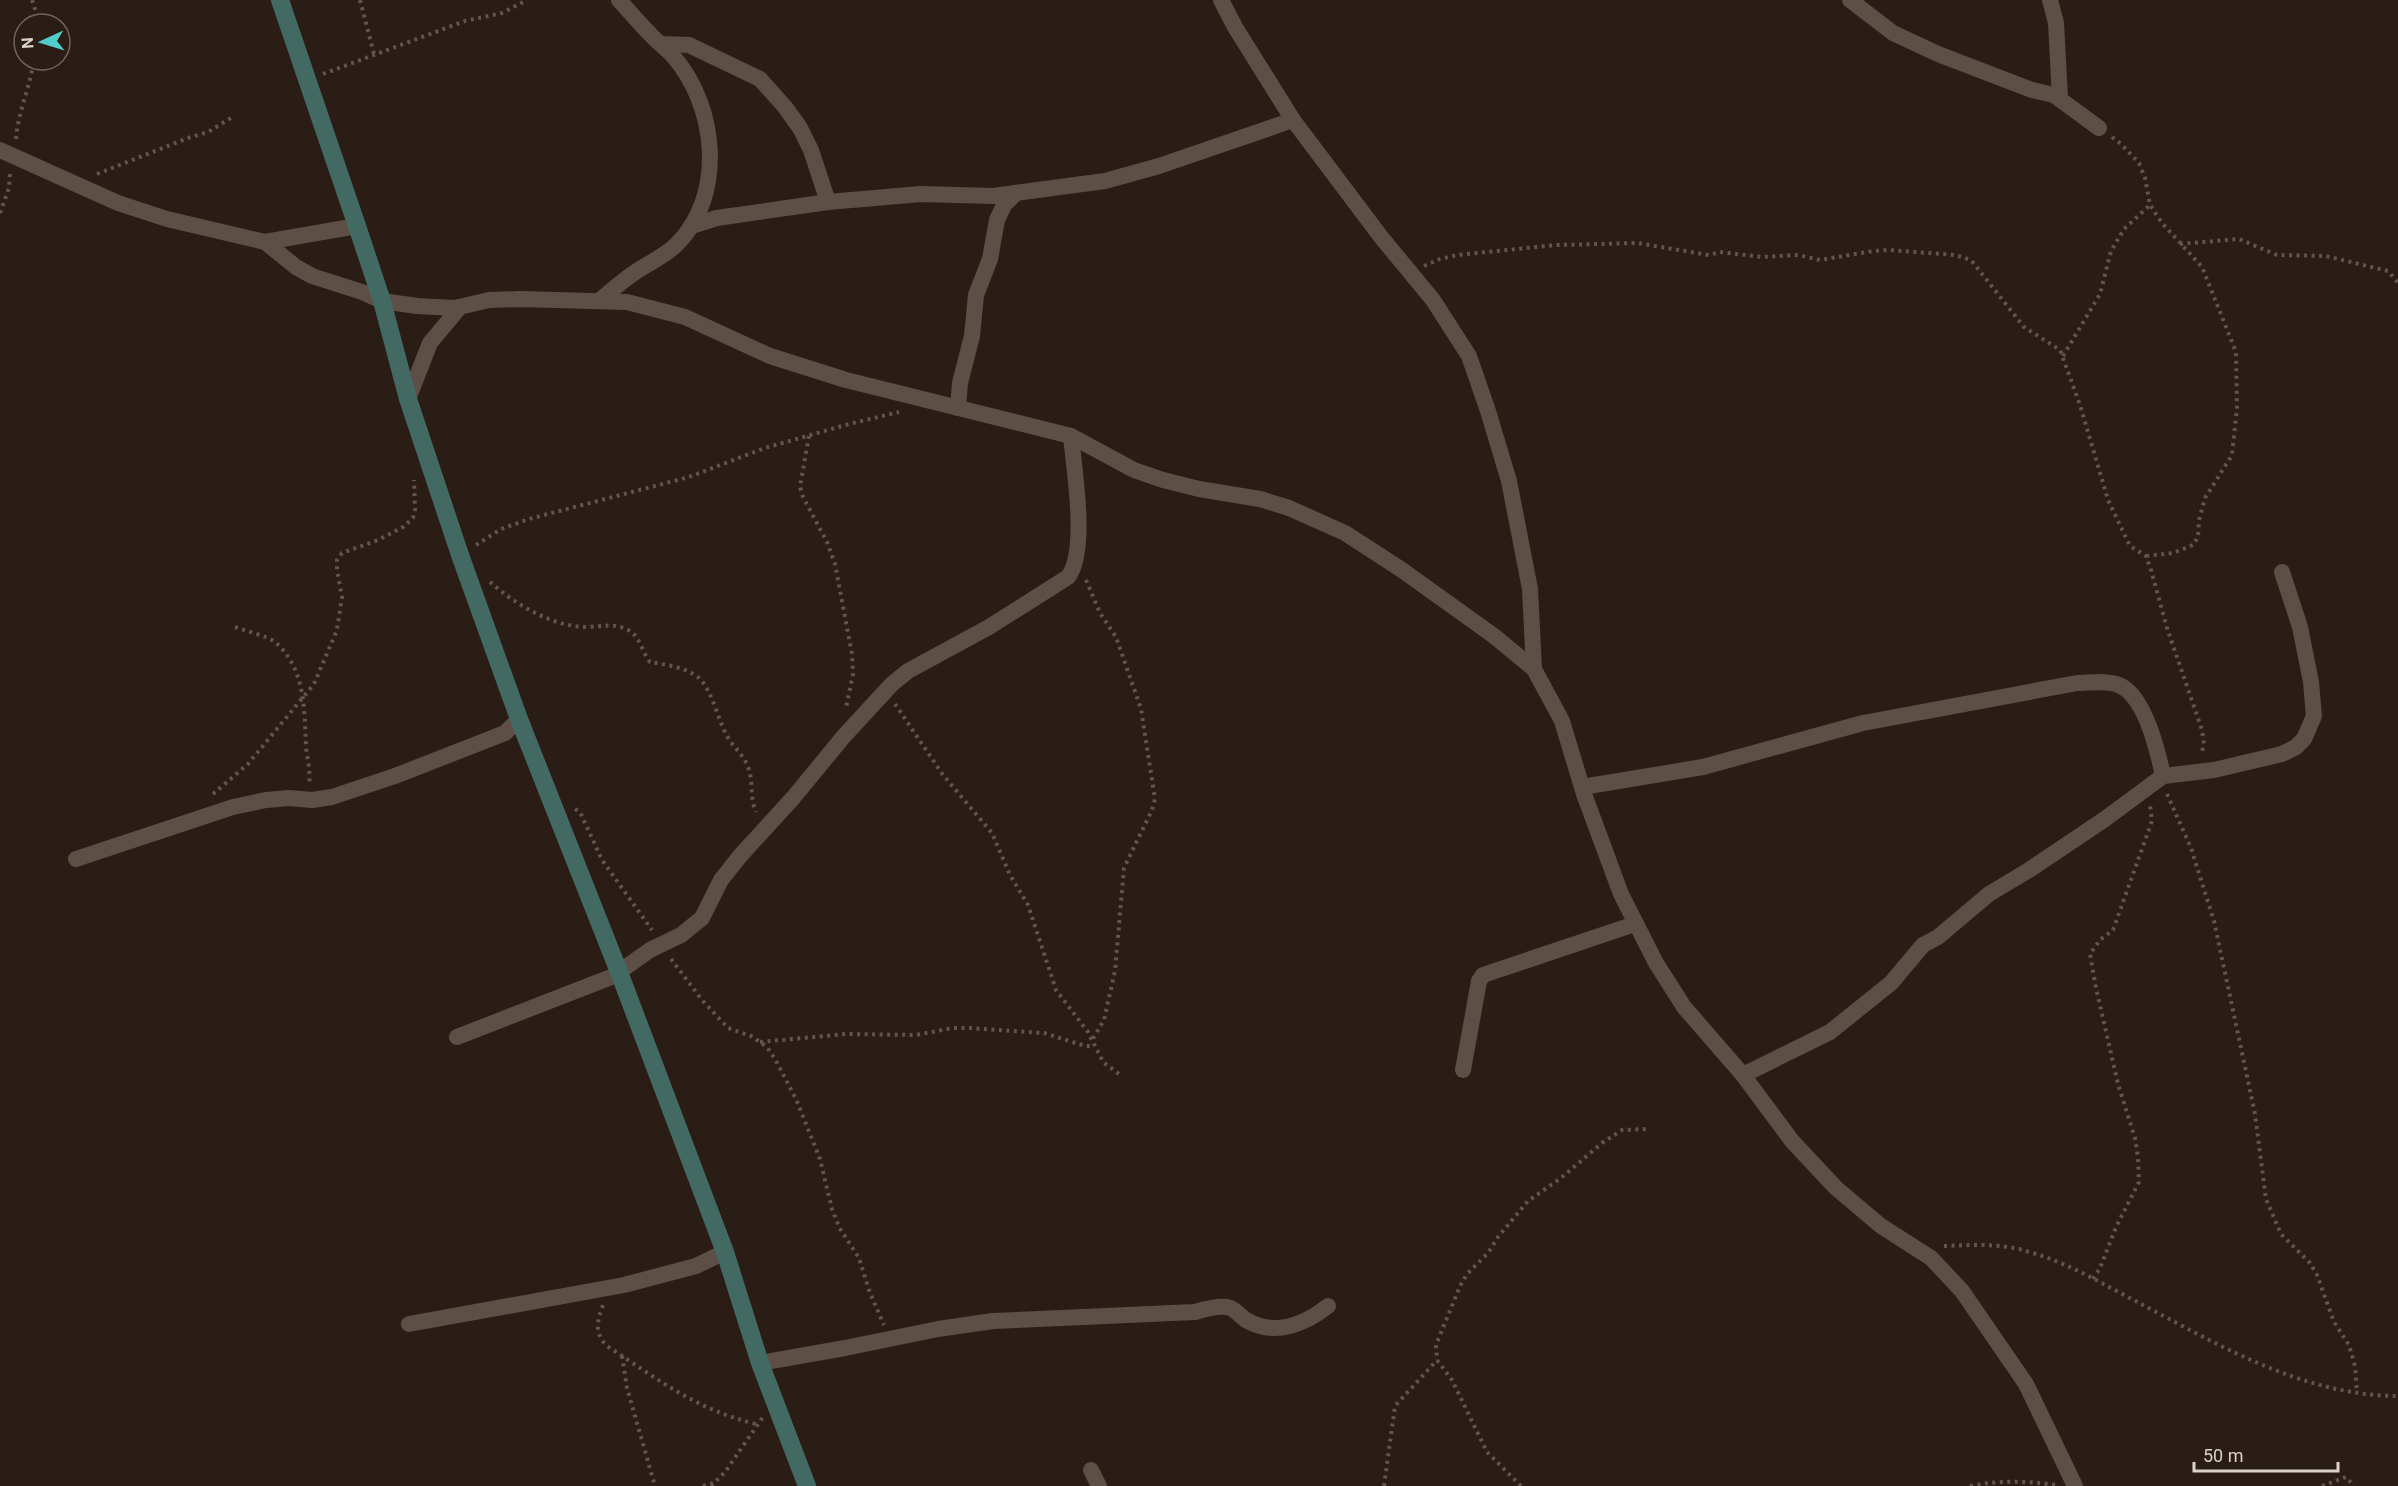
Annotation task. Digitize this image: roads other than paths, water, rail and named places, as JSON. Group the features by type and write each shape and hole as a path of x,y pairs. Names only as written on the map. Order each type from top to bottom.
{"street":[{"path":"280,0 357,226 381,301 408,399 460,555 519,719 725,1252 760,1363 807,1486"},
{"path":"598,301 633,273 661,257 677,244 705,202 709,185 710,154 706,128 693,88 674,57 619,0"},
{"path":"1221,0 1234,27 1293,120 1410,274 1433,300 1469,356 1509,480 1530,589 1534,669"},
{"path":"1850,0 1893,33 1938,54 2060,98 2099,128"},
{"path":"2050,0 2056,23 2060,98"},
{"path":"661,44 689,45 760,79 800,128 811,150 828,202"},
{"path":"691,226 717,218 828,202 921,194 993,196 1105,181 1159,166 1293,120"},
{"path":"7,154 118,203 167,219 265,242 357,226"},
{"path":"958,408 960,383 972,336 976,295 990,259 997,220 1004,205 1016,193"},
{"path":"265,242 296,267 312,276 362,292 381,301 417,306 460,307 489,300 627,302 684,317 770,356 846,380 1071,436 1134,470 1153,477 1199,489 1260,500 1313,517 1345,533 1402,570 1494,636 1534,669 1562,720 1582,787 1621,894 1656,963 1684,1007 1743,1075 1792,1141 1836,1188 1881,1226 1930,1258 1962,1291 2026,1384 2075,1486"},
{"path":"408,399 430,343 460,307"},
{"path":"457,1037 619,973 661,944 681,935 702,918 721,880 763,829 887,690 908,671 989,627 1060,583 1075,567 1079,535 1071,436"},
{"path":"1743,1075 1830,1032 1891,983 1923,945 1938,937 1989,894 2105,819 2156,781 2282,754 2296,747 2304,739 2314,716 2311,682 2300,627 2282,572"},
{"path":"1582,787 1703,767 1863,723 2077,683 2110,683 2121,686 2129,692 2141,710 2157,748 2156,781"},
{"path":"76,859 233,807 266,800 332,797 395,776 505,733 519,719"},
{"path":"1463,1070 1479,981 1483,975 1635,924"},
{"path":"409,1324 609,1287 696,1266 725,1252"},
{"path":"760,1363 993,1321 1195,1311 1228,1307 1257,1326 1271,1328 1297,1325 1310,1320 1329,1306"},
{"path":"1091,1470 1099,1486"}]}
